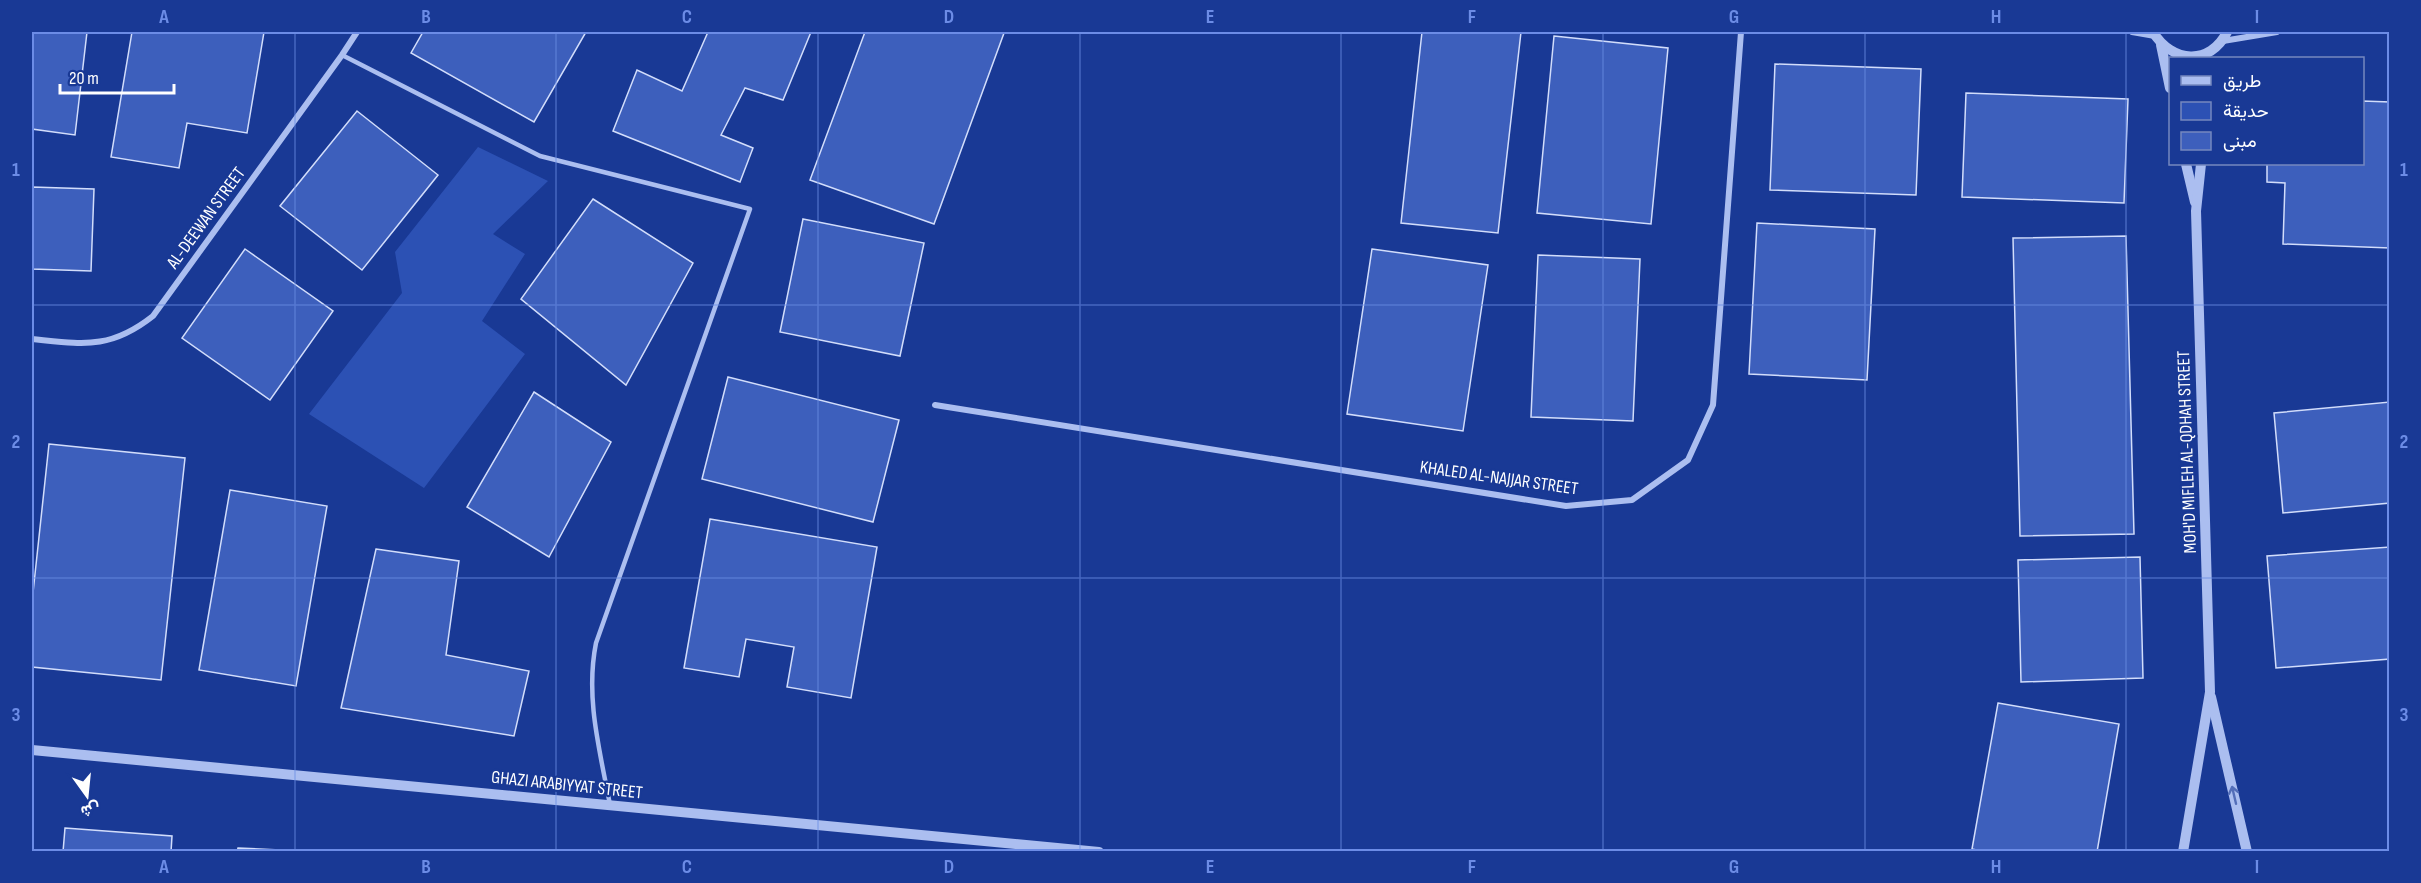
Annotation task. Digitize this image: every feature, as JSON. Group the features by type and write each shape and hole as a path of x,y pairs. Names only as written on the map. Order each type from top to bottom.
{"street":[{"name":"AL-DEEWAN STREET","path":"32,339 80,344 108,341 135,330 153,316 357,32"},
{"name":"KHALED AL-NAJJAR STREET","path":"935,405 1566,506 1632,500 1688,460 1713,405 1741,32"},
{"path":"2132,32 2157,38 2173,53 2187,56 2213,54 2225,36 2277,32"},
{"path":"2157,38 2169,84"},
{"name":"MOH'D MIFLEH AL-QDHAH STREET","path":"2186,165 2196,211"},
{"name":"MOH'D MIFLEH AL-QDHAH STREET","path":"2183,852 2210,692 2196,211 2202,165"},
{"name":"MOH'D MIFLEH AL-QDHAH STREET","path":"2210,692 2247,852"},
{"name":"GHAZI ARABIYYAT STREET","path":"32,750 1099,852"}],"lane":[{"path":"342,55 540,156 750,209 596,643 591,668 591,693 610,806"}],"green space":[{"path":"478,147 548,181 493,234 525,254 482,321 525,354 424,488 309,414 402,293 395,252"}],"building":[{"path":"32,32 87,32 75,135 32,129"},
{"path":"132,32 264,32 247,133 187,123 179,168 111,157"},
{"path":"423,32 586,32 534,122 411,53"},
{"path":"708,32 811,32 783,100 745,88 721,135 753,148 740,182 613,131 637,70 682,91"},
{"path":"865,32 1004,33 934,224 810,180"},
{"path":"1422,32 1521,32 1498,233 1401,223"},
{"path":"1554,36 1668,48 1651,224 1537,213"},
{"path":"1775,64 1921,69 1916,195 1770,190"},
{"path":"1966,93 2128,99 2124,203 1962,197"},
{"path":"2364,101 2390,102 2390,248 2283,244 2285,183 2267,182 2267,165 2364,165"},
{"path":"357,111 438,175 362,270 280,206"},
{"path":"32,187 94,189 91,271 32,269"},
{"path":"593,199 693,263 626,385 521,299"},
{"path":"803,219 924,243 900,356 780,332"},
{"path":"1757,223 1875,229 1867,380 1749,374"},
{"path":"2126,236 2134,534 2020,536 2013,238"},
{"path":"245,249 333,311 270,400 182,338"},
{"path":"1372,249 1488,265 1463,431 1347,414"},
{"path":"1538,255 1640,259 1633,421 1531,417"},
{"path":"728,377 899,420 873,522 702,479"},
{"path":"534,392 611,442 549,557 467,507"},
{"path":"2390,402 2390,503 2283,513 2274,413"},
{"path":"49,444 185,458 161,680 32,667 32,602"},
{"path":"230,490 327,506 296,686 199,670"},
{"path":"710,519 877,547 851,698 787,687 794,647 746,639 739,677 684,668"},
{"path":"2390,547 2390,659 2276,668 2267,556"},
{"path":"376,549 459,561 446,655 529,671 514,736 341,708"},
{"path":"2140,557 2143,678 2021,682 2018,560"},
{"path":"1998,703 2119,724 2097,852 1986,852 1972,849"},
{"path":"65,828 172,836 171,852 63,852"},
{"path":"238,848 323,852 237,852"}]}
